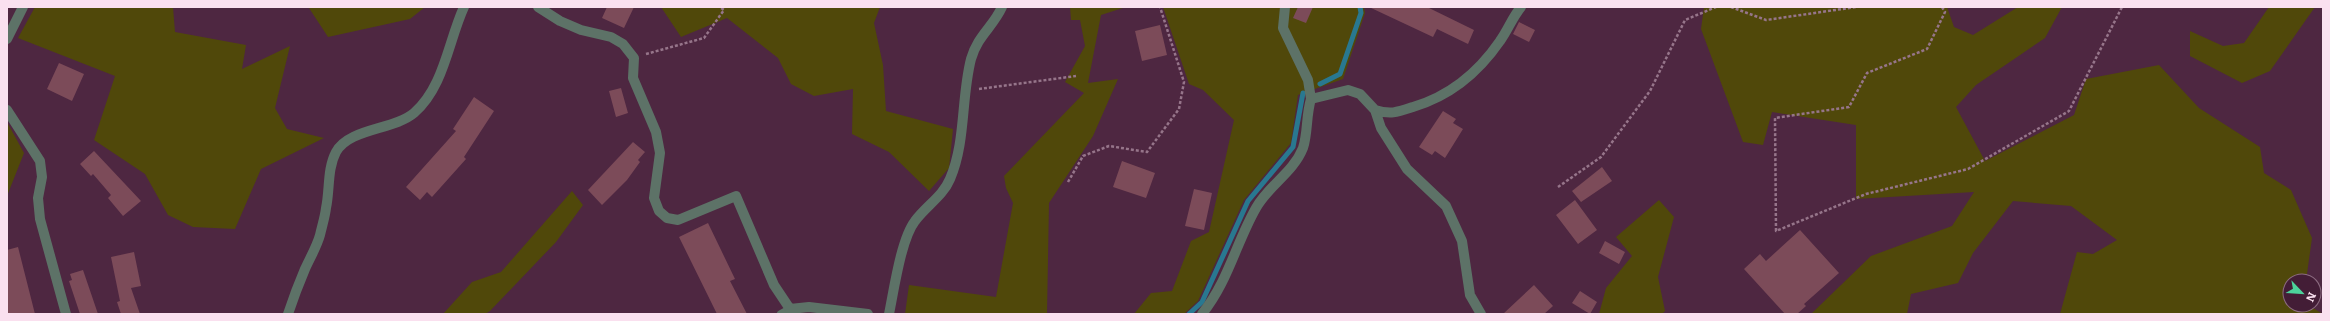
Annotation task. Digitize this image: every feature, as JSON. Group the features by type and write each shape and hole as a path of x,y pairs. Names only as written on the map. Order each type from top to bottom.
{"street":[{"path":"7,39 23,7"},
{"path":"288,314 297,287 320,237 326,208 330,167 336,152 342,144 354,137 413,115 427,100 445,60 455,27 464,7"},
{"path":"538,7 560,21 581,30 611,37 623,44 634,58 633,78 656,132 660,154 654,198 659,211 667,218 678,220 736,196 785,312 809,307 868,314"},
{"path":"889,314 906,238 914,221 942,192 950,179 956,160 971,60 978,40 1002,7"},
{"path":"1202,314 1212,302 1227,275 1256,208 1266,194 1292,168 1303,147 1311,99 1308,80 1283,28 1285,7"},
{"path":"1375,110 1388,114 1433,101 1455,89 1478,67 1500,41 1521,7"},
{"path":"1311,99 1348,90 1360,94 1375,110 1381,128 1407,169 1446,206 1462,241 1470,295 1481,314"},
{"path":"7,110 40,161 42,177 38,198 40,219 66,314"}],"path":[{"path":"634,58 704,38 724,10 720,7"},
{"path":"1068,182 1083,156 1109,146 1147,152 1179,109 1184,82 1160,7"},
{"path":"1558,187 1601,157 1650,90 1685,20 1716,7"},
{"path":"1730,7 1766,20 1856,7"},
{"path":"1942,7 1945,12 1927,49 1867,73 1849,107 1775,118 1776,231 1866,194 1968,170 2069,111 2122,7"},
{"path":"966,90 1076,76"}],"shaded area":[{"path":"35,7 173,7 175,32 246,45 242,69 290,46 275,108 287,129 324,138 261,169 235,229 193,227 168,215 145,174 94,140 115,76 18,38"},
{"path":"425,7 410,19 328,37 309,8"},
{"path":"661,7 880,7 874,23 883,65 886,111 953,129 949,168 929,191 889,152 852,134 853,89 814,96 791,84 778,58 727,18 681,37"},
{"path":"1070,7 1126,7 1101,15 1088,83 1118,79 1093,136 1049,203 1047,314 905,314 909,285 996,297 1013,203 1006,188 1004,176 1084,93 1065,82 1085,46 1080,20 1071,20"},
{"path":"1163,7 1364,7 1365,13 1343,79 1298,95 1291,143 1244,200 1198,301 1184,314 1134,314 1151,293 1172,291 1191,241 1209,232 1234,120 1203,90 1189,84"},
{"path":"1704,7 1947,7 1954,27 1973,35 2018,7 2062,7 2045,38 1976,85 1956,107 1985,161 2074,115 2086,79 2159,65 2199,108 2260,147 2264,173 2291,190 2312,238 2307,273 2282,273 2282,313 2323,314 2060,314 2077,252 2093,254 2117,240 2071,206 2013,201 1973,253 1958,283 1911,294 1907,314 1811,314 1871,256 1952,226 1974,192 1856,199 1856,125 1772,112 1763,145 1743,142 1701,29"},
{"path":"2269,7 2315,7 2270,71 2242,83 2190,56 2190,31 2223,46 2244,43"},
{"path":"7,122 24,153 7,196"},
{"path":"572,191 583,205 556,242 490,311 485,314 443,314 472,282 501,272"},
{"path":"1659,200 1674,217 1658,277 1665,311 1662,314 1599,314 1606,288 1632,256 1616,237"}],"building":[{"path":"607,7 634,7 624,28 602,18"},
{"path":"1298,7 1313,7 1306,23 1293,18"},
{"path":"1369,7 1427,7 1474,30 1468,44 1437,29 1433,37"},
{"path":"1519,22 1535,30 1529,42 1513,34"},
{"path":"1160,25 1167,55 1142,61 1135,31"},
{"path":"59,63 84,74 72,101 47,89"},
{"path":"621,88 628,113 616,117 609,91"},
{"path":"474,97 494,111 464,157 466,159 432,197 427,192 420,200 406,187 456,131 453,129"},
{"path":"1443,111 1456,119 1453,123 1463,129 1445,158 1435,151 1432,155 1419,147"},
{"path":"633,142 645,152 638,160 640,162 627,180 602,205 588,190"},
{"path":"94,151 141,201 123,216 108,198 111,195 93,174 91,176 80,164"},
{"path":"1122,161 1155,173 1146,198 1113,187"},
{"path":"1602,167 1612,181 1581,202 1572,191"},
{"path":"1194,189 1212,193 1204,230 1185,226"},
{"path":"1575,200 1597,230 1578,244 1556,215"},
{"path":"708,223 735,279 730,281 747,314 717,314 679,237"},
{"path":"1800,230 1839,273 1804,304 1806,306 1797,314 1785,314 1744,269 1760,254 1766,261"},
{"path":"1605,241 1625,252 1619,264 1599,253"},
{"path":"18,247 35,314 7,314 7,250"},
{"path":"134,252 141,286 131,288 140,314 121,314 117,302 120,301 111,257"},
{"path":"83,270 98,314 80,314 69,281 72,280 70,274"},
{"path":"1534,285 1553,306 1544,314 1503,314"},
{"path":"1580,291 1597,302 1590,314 1572,303"}],"waterway":[{"path":"1320,84 1340,74 1361,13 1360,7"},
{"path":"1189,314 1202,302 1248,201 1293,147 1303,93"}]}
